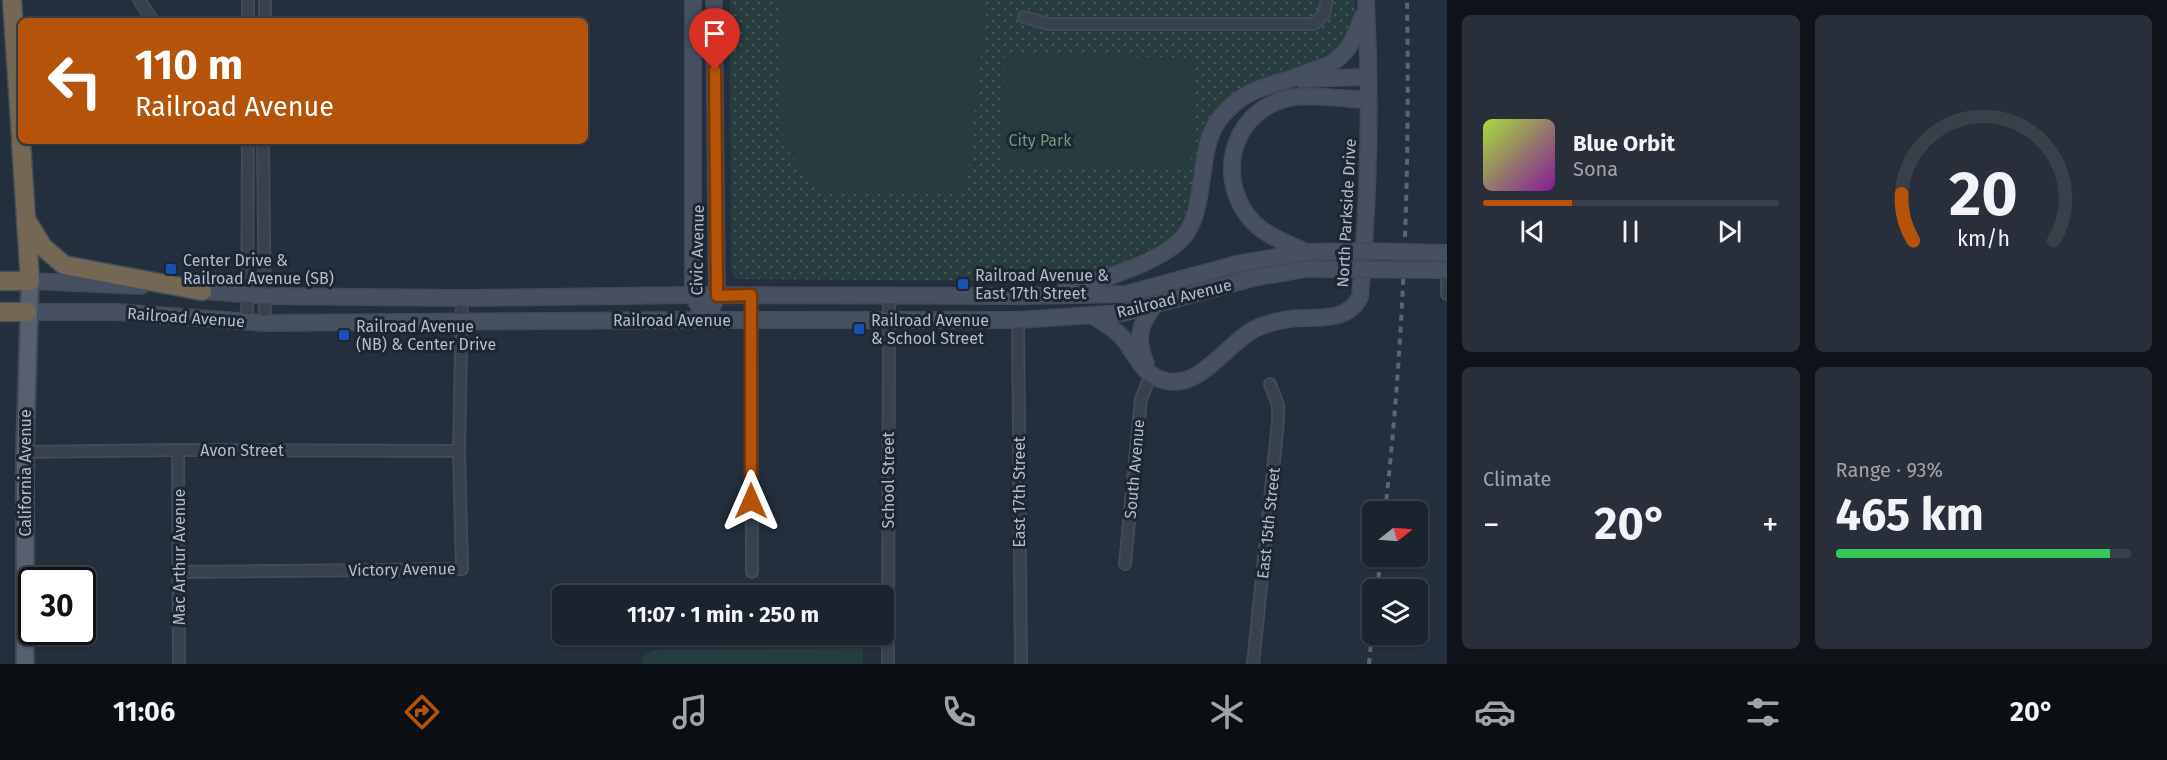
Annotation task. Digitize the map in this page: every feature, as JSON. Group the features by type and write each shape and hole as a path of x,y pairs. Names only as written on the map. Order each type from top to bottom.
{"highway":[{"path":"12,0 18,91"},
{"path":"21,144 30,281"},
{"path":"27,221 43,247 64,265 202,291"},
{"name":"Railroad Avenue","path":"0,281 30,281"},
{"name":"Railroad Avenue","path":"0,312 27,312"}],"main road":[{"name":"Civic Avenue","path":"693,0 693,295 706,320"},
{"name":"Civic Avenue","path":"706,320 717,296 714,0"},
{"name":"North Parkside Drive","path":"1151,375 1163,381 1182,382 1197,376 1252,330 1266,324 1291,319 1334,318 1344,314 1357,303 1360,297 1367,224 1366,4"},
{"path":"1029,295 1062,290 1103,279 1151,260 1172,247 1185,235 1193,219 1210,135 1219,119 1240,98 1253,90 1288,80 1330,64 1341,57 1351,46 1366,4"},
{"path":"1288,80 1367,77"},
{"path":"1306,252 1265,231 1243,208 1232,183 1232,153 1236,140 1250,118 1284,99 1299,97 1367,100"},
{"name":"Railroad Avenue","path":"30,281 122,285 265,296 462,298 1126,294 1241,263 1306,252 1447,253"},
{"name":"Railroad Avenue","path":"27,312 117,312 265,323 1018,320 1123,313 1253,278 1305,269 1447,270"},
{"name":"California Avenue","path":"25,664 25,452 27,312 30,281"},
{"path":"1151,375 1140,349 1140,338 1147,315 1155,305"},
{"path":"1093,316 1116,331 1139,364 1151,375"}],"street":[{"path":"139,0 151,18"},
{"path":"248,0 248,18"},
{"path":"265,0 265,18"},
{"path":"1024,17 1048,24 1314,24 1324,14 1327,0"},
{"path":"247,321 248,144"},
{"path":"263,144 265,323"},
{"path":"1447,260 1447,294"},
{"path":"751,295 752,572"},
{"name":"School Street","path":"888,664 889,296"},
{"name":"Victory Avenue","path":"179,572 462,569 459,451 462,298"},
{"name":"East 17th Street","path":"1018,320 1021,664"},
{"name":"South Avenue","path":"1125,564 1141,399 1151,375"},
{"name":"East 15th Street","path":"1253,664 1278,422 1278,405 1270,384"},
{"name":"Mac Arthur Avenue","path":"178,450 179,664"},
{"name":"Avon Street","path":"25,452 459,451"}],"green space":[{"name":"City Park","path":"730,0 1355,0 1355,8 1349,30 1330,54 1249,86 1236,96 1192,193 1181,225 1164,242 1113,267 1069,281 736,279 731,271"},
{"path":"782,0 977,0 986,10 966,194 827,194 783,146"},
{"path":"1005,54 1193,58 1191,170 1003,166"},
{"path":"863,648 863,664 642,664 642,656 653,650"}],"railway":[{"path":"1386,501 1397,384 1404,256 1408,128 1407,0"},
{"path":"1378,579 1380,567"},
{"path":"1369,664 1371,645"}],"place":[{"name":"Center Drive & Railroad Avenue (SB)","path":"171,269"},
{"name":"Railroad Avenue & East 17th Street","path":"963,284"},
{"name":"Railroad Avenue & School Street","path":"859,329"},
{"name":"Railroad Avenue (NB) & Center Drive","path":"344,335"}],"route":[{"path":"715,70 717,296 751,295 751,501"}]}
